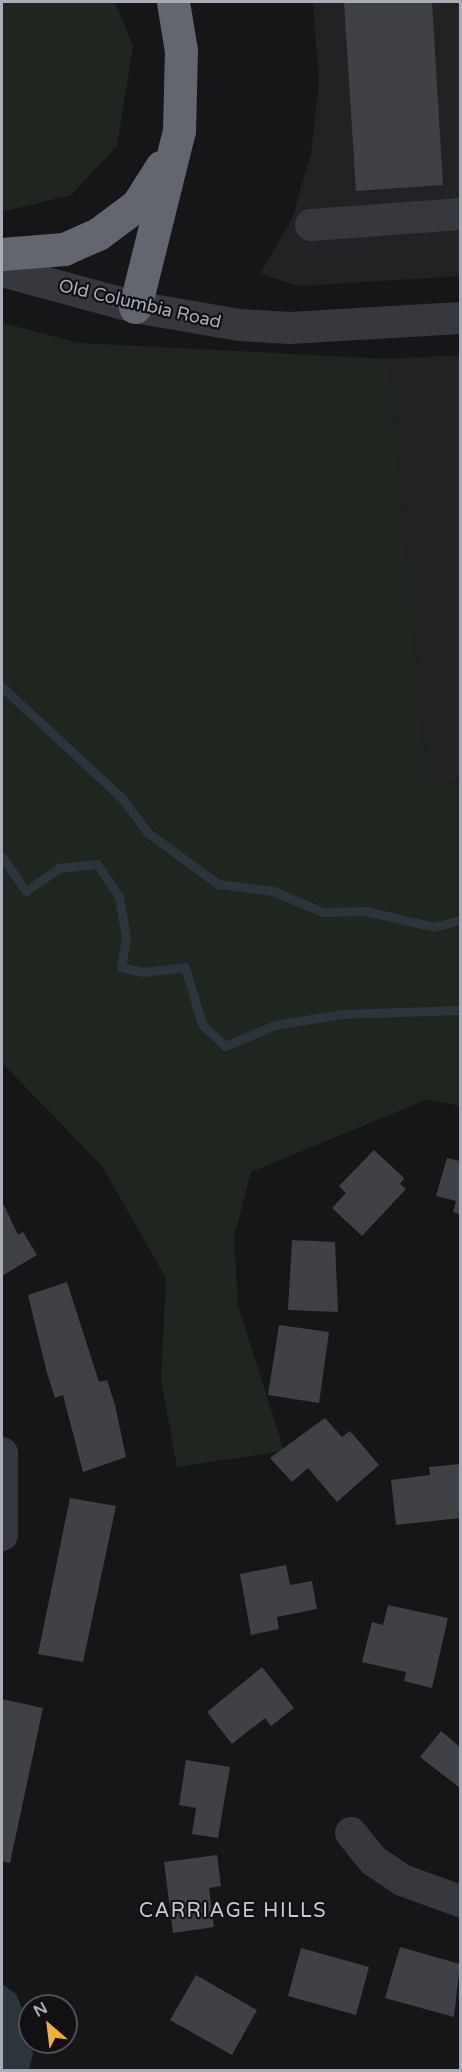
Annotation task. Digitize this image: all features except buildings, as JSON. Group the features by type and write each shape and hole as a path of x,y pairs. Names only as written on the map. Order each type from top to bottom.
{"highway":[{"path":"135,307 179,131 181,51 174,2"},
{"path":"2,254 64,249 122,221 152,185 179,131"}],"street":[{"path":"311,225 460,214"},
{"name":"Old Columbia Road","path":"2,271 135,307 238,325 290,328 460,318"},
{"path":"2,1454 2,1535"},
{"path":"351,1833 374,1861 402,1880 460,1901"}],"shaded area":[{"path":"2,2 115,2 133,46 117,146 71,195 2,212"},
{"path":"313,2 460,2 460,276 299,286 260,274 292,219 311,153 319,84"},
{"path":"2,323 80,343 389,359 428,786 460,783 460,1106 428,1099 251,1172 234,1237 238,1305 284,1451 177,1467 161,1380 166,1278 102,1166 2,1063"},
{"path":"460,355 460,782 428,787 389,359"},
{"path":"2,1984 16,1994 18,1999 18,2054 33,2054 29,2070 2,2070"}],"waterway":[{"path":"2,687 123,799 148,833 218,884 273,891 323,912 366,911 434,927 460,920"},
{"path":"2,857 26,891 59,868 97,864 119,897 126,937 121,967 143,972 185,967 202,1024 225,1046 275,1025 342,1014 460,1010"}],"district":[{"name":"CARRIAGE HILLS","path":"233,1911"}]}
